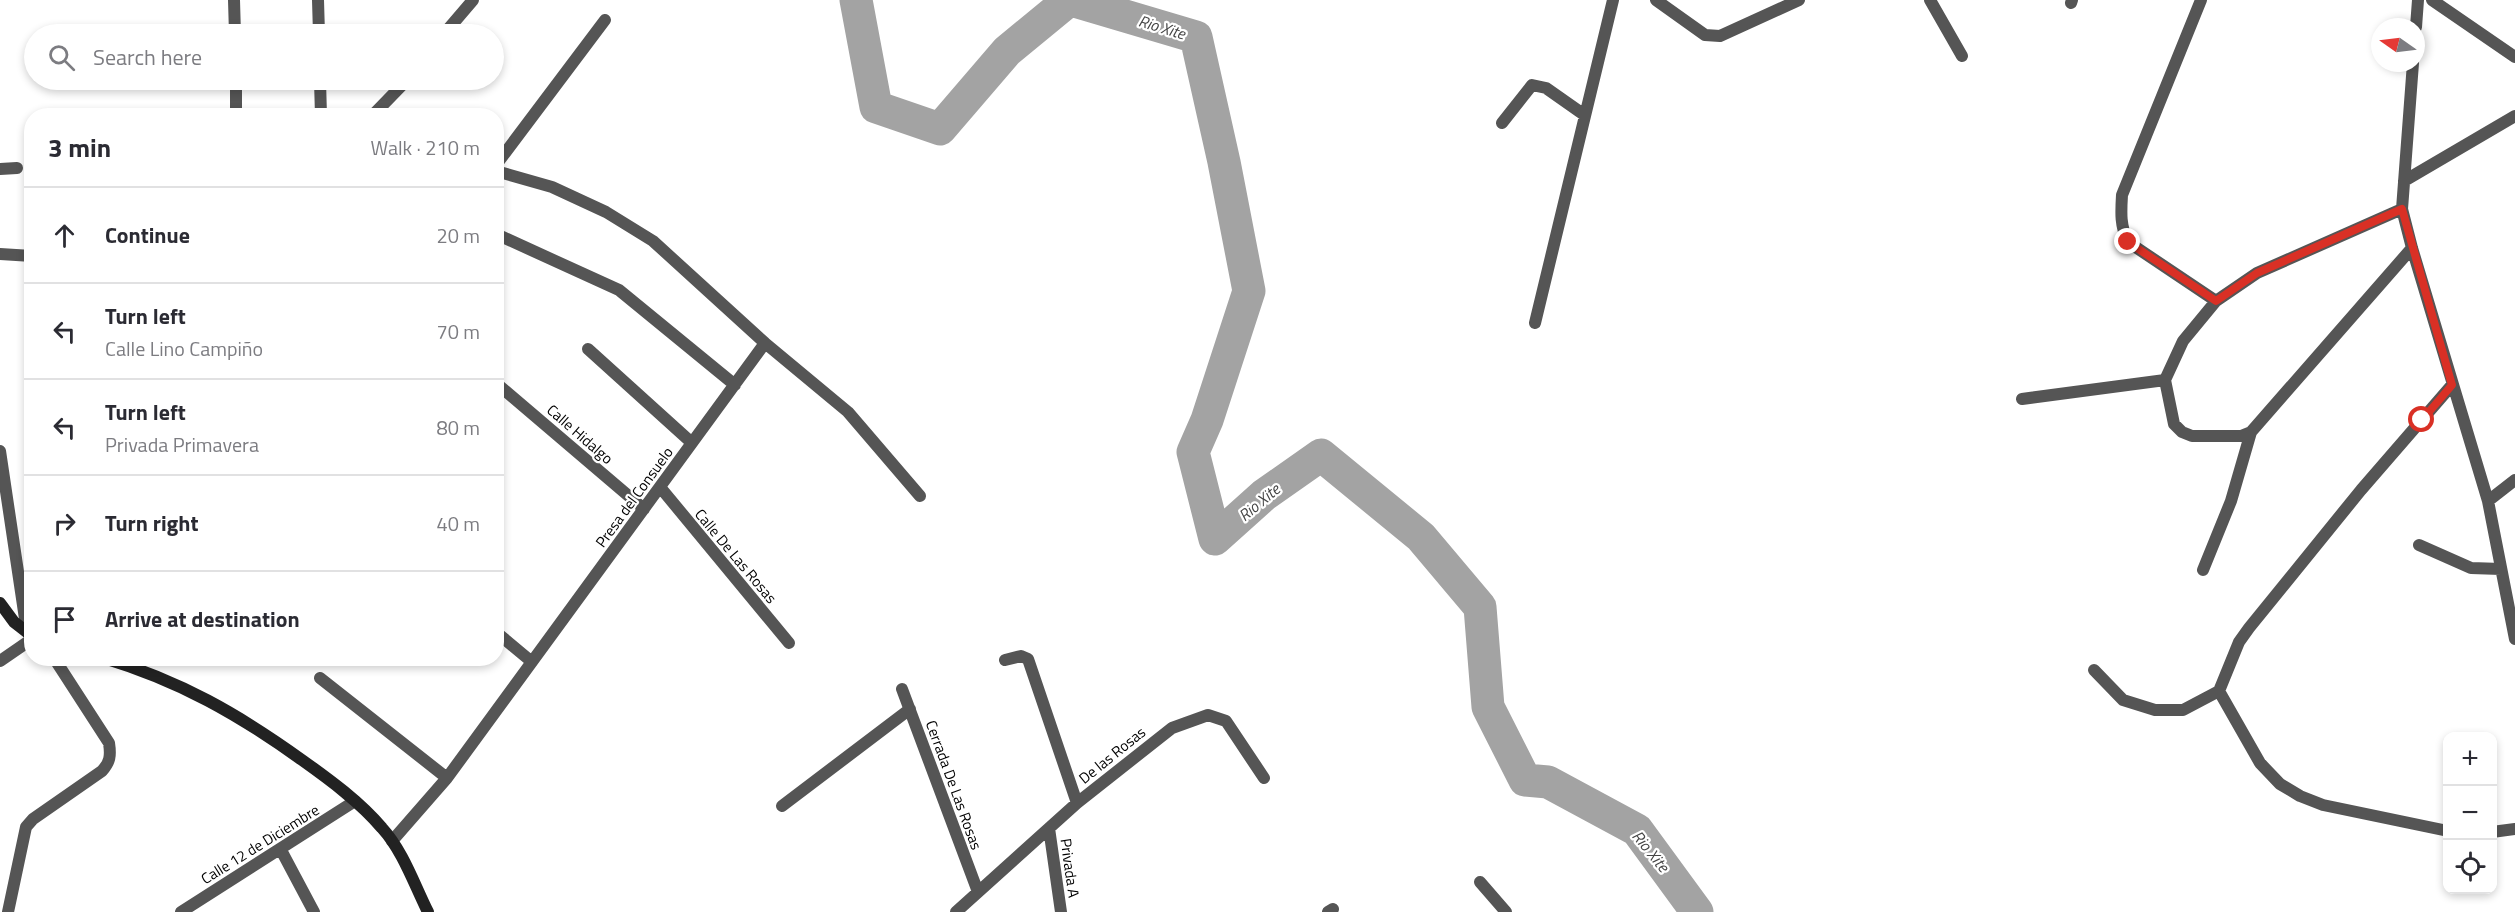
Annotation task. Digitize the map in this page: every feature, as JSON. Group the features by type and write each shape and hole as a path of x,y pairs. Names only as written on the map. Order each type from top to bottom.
{"street":[{"path":"234,0 235,24"},
{"path":"318,0 319,24"},
{"path":"452,24 472,0"},
{"path":"1535,323 1583,114 1613,0"},
{"path":"1656,0 1705,35 1720,36 1799,0"},
{"path":"1930,0 1962,56"},
{"path":"2201,0 2122,195 2121,215 2123,232 2128,242 2216,301"},
{"path":"2417,18 2418,0"},
{"path":"2432,0 2515,57"},
{"path":"504,154 605,20"},
{"path":"2412,72 2402,209 2488,501 2515,639"},
{"path":"1502,123 1532,85 1546,88 1583,114"},
{"path":"236,90 237,108"},
{"path":"320,90 321,108"},
{"path":"380,108 397,90"},
{"path":"2404,181 2467,142 2515,116"},
{"path":"0,169 17,168"},
{"path":"504,173 552,187 606,212 653,241 765,343 848,412 920,496"},
{"path":"2251,432 2241,436 2192,436 2182,432 2174,424 2164,380 2183,340 2216,301 2257,273 2402,209"},
{"path":"504,238 619,290 735,385"},
{"path":"2203,570 2231,501 2251,432 2412,248"},
{"path":"0,254 24,256"},
{"name":"Presa del Consuelo","path":"392,841 447,778 765,343"},
{"path":"588,349 692,443"},
{"path":"2022,399 2164,380"},
{"path":"2094,670 2123,700 2155,710 2183,710 2219,691 2239,642 2249,628 2361,490 2452,385"},
{"name":"Calle Hidalgo","path":"504,390 644,509"},
{"path":"0,451 24,598"},
{"path":"2488,501 2515,480"},
{"name":"Calle De Las Rosas","path":"660,487 789,643"},
{"path":"2419,545 2471,568 2501,569"},
{"path":"0,603 14,622 24,630"},
{"path":"504,639 532,662"},
{"path":"0,661 24,640"},
{"path":"1005,660 1021,656 1028,659 1077,803"},
{"path":"8,912 26,827 33,819 102,771 109,763 111,755 109,743 59,666"},
{"path":"126,666 215,702 252,724 321,773 355,801 392,841 428,912"},
{"path":"320,678 447,778"},
{"name":"Cerrada De Las Rosas","path":"902,688 978,892"},
{"path":"2219,691 2260,763 2280,784 2300,796 2323,805 2443,830"},
{"path":"782,806 910,709"},
{"name":"De las Rosas","path":"978,892 1077,803 1172,728 1208,715 1226,721 1264,778"},
{"name":"Calle 12 de Diciembre","path":"181,912 355,801"},
{"name":"Privada A","path":"1049,828 1061,912"},
{"path":"2497,831 2515,829"},
{"path":"281,850 314,912"},
{"path":"1480,882 1506,912"},
{"path":"956,912 978,892"}],"waterway":[{"name":"Rio Xite","path":"856,0 876,107 940,129 1007,51 1069,0"},
{"name":"Rio Xite","path":"1071,0 1196,37 1224,162 1249,291 1207,420 1193,452 1215,539 1264,495 1321,455 1421,537 1480,607 1488,707 1525,780 1548,782 1637,830 1697,912"}],"route":[{"path":"2128,242 2216,301 2257,273 2402,209 2452,385 2422,420"}]}
